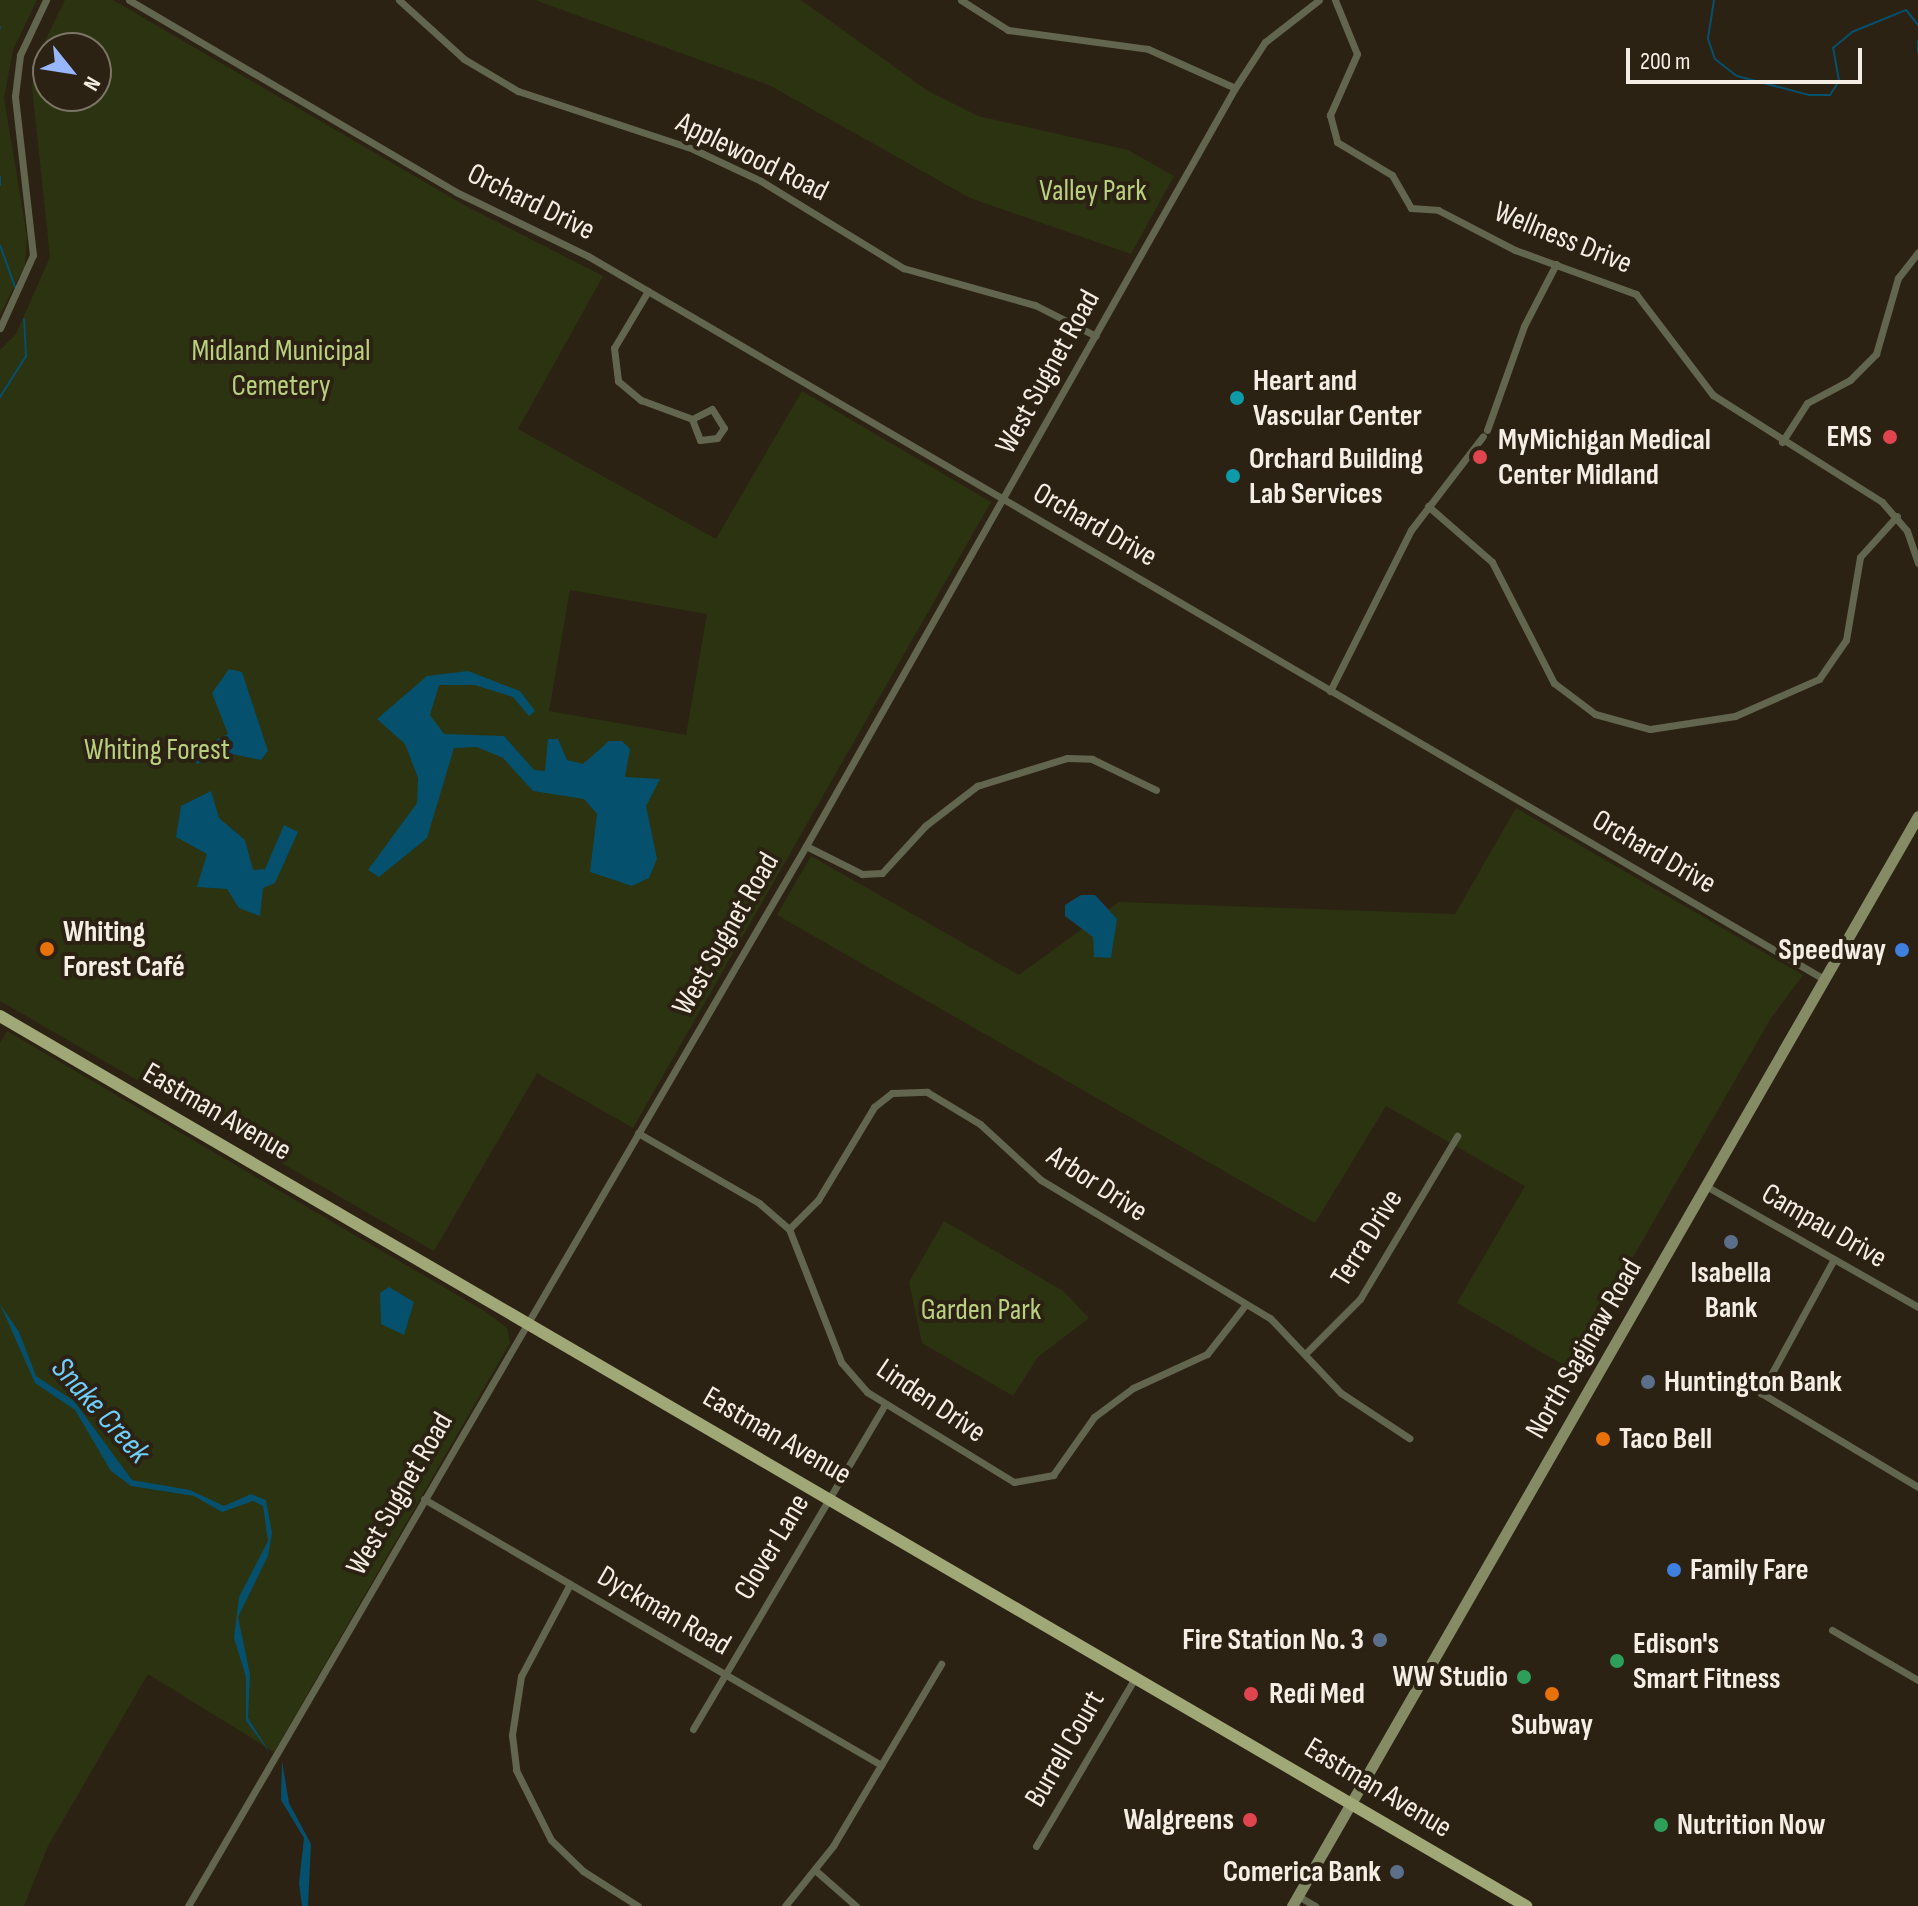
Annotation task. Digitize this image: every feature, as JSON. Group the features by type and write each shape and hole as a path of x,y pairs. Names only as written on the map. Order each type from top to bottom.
{"main road":[{"name":"North Saginaw Road","path":"1295,1901 1916,823"},
{"name":"Eastman Avenue","path":"0,1016 830,1496 1526,1906"}],"street":[{"path":"0,328 33,255 15,96 20,55 46,0"},
{"name":"Orchard Drive","path":"129,0 456,192 648,291 1824,979"},
{"name":"Applewood Road","path":"399,0 464,59 518,91 693,149 775,189 912,272 1035,305 1096,336"},
{"path":"961,0 1008,30 1148,49 1235,88"},
{"name":"West Sugnet Road","path":"188,1906 806,846 1235,88 1265,42 1319,0"},
{"name":"Wellness Drive","path":"1335,0 1357,54 1330,132 1392,175 1411,208 1438,210 1556,264 1636,294 1703,385 1782,442 1897,516"},
{"path":"1782,442 1807,403 1850,380 1876,354 1898,278 1918,252"},
{"path":"1330,691 1372,597 1428,506 1485,433 1524,326 1556,264"},
{"path":"648,291 614,348 618,381 641,400 692,419 712,409 724,428 706,441 695,436 692,419"},
{"path":"1428,506 1492,562 1554,683 1595,714 1650,729 1735,716 1819,679 1846,640 1860,557 1897,516 1918,563"},
{"path":"806,846 862,874 882,873 925,826 977,786 1067,758 1092,759 1156,790"},
{"name":"Arbor Drive","path":"789,1229 818,1200 874,1107 912,1089 980,1124 1041,1180 1246,1304 1305,1354 1360,1409 1409,1438"},
{"name":"Linden Drive","path":"638,1133 759,1203 789,1229 841,1362 885,1404 1014,1482 1039,1481 1068,1459 1094,1417 1126,1392 1207,1354 1246,1304"},
{"name":"Terra Drive","path":"1305,1354 1360,1299 1457,1136"},
{"name":"Campau Drive","path":"1706,1186 1918,1307"},
{"path":"1834,1259 1761,1393 1918,1487"},
{"name":"Clover Lane","path":"693,1729 885,1404"},
{"name":"Dyckman Road","path":"424,1499 881,1765"},
{"path":"570,1584 521,1676 512,1735 516,1770 551,1840 583,1871 638,1906"},
{"path":"1832,1630 1918,1680"},
{"path":"785,1906 815,1870 941,1664"},
{"name":"Burrell Court","path":"1036,1846 1136,1676"},
{"path":"815,1870 856,1906"},
{"path":"1295,1901 1315,1906"}],"green space":[{"path":"0,0 37,0 13,50 4,98 27,237 25,265 0,315"},
{"path":"65,0 113,0 464,205 603,276 518,429 716,539 802,391 991,502 633,1128 537,1073 434,1251 0,1001 0,350 16,334 50,257 35,112 112,112 112,32 49,32","holes":["570,590 707,614 686,735 549,711"]},
{"name":"Valley Park","path":"535,0 801,0 928,91 978,116 1128,150 1174,176 1131,254 970,198 769,85"},
{"path":"1516,808 1803,975 1771,1018 1569,1368 1457,1303 1525,1186 1386,1106 1315,1223 777,915 811,856 1019,975 1119,902 1455,914"},
{"path":"7,1031 486,1312 507,1328 510,1343 274,1752 148,1674 48,1846 24,1906 0,1906 0,1043"},
{"name":"Garden Park","path":"944,1221 1063,1291 1089,1318 1038,1357 1013,1396 922,1343 909,1282"}],"water":[{"path":"229,669 242,672 268,751 261,760 232,754 196,764 197,749 228,734 212,693"},
{"path":"468,671 520,691 535,711 529,716 513,697 475,685 439,685 430,715 444,734 504,736 534,770 545,771 548,739 558,739 567,760 583,764 609,741 622,741 630,749 625,777 660,779 646,806 657,859 649,878 632,886 590,872 597,814 584,799 533,791 503,758 477,747 454,748 427,838 379,877 368,870 417,803 418,778 405,744 377,719 427,676"},
{"path":"211,791 219,818 245,840 253,870 265,869 284,825 298,832 275,883 263,888 260,916 239,908 227,889 197,887 207,854 176,837 181,806"},
{"path":"1081,895 1095,895 1117,919 1111,958 1094,957 1093,937 1065,916 1065,905"},
{"path":"389,1287 414,1302 404,1335 381,1324 380,1293"},
{"path":"0,1304 19,1332 36,1376 74,1401 132,1480 190,1490 224,1506 251,1494 266,1500 272,1533 268,1556 238,1617 250,1674 248,1718 270,1753 246,1721 246,1677 234,1638 239,1597 268,1541 263,1506 253,1501 222,1512 194,1496 131,1486 111,1471 75,1410 35,1383"},
{"path":"282,1761 289,1803 311,1844 308,1906 302,1906 299,1883 304,1838 281,1800"}],"waterway":[{"path":"1714,0 1708,39 1715,59 1737,76 1809,95 1830,95 1839,81 1833,48 1852,32 1906,10 1918,25"},
{"path":"1918,41 1918,52"},
{"name":"Snake Creek","path":"0,177 0,185"},
{"name":"Snake Creek","path":"0,245 15,287"},
{"name":"Snake Creek","path":"0,397 26,356 24,319"}],"place":[{"name":"Heart and Vascular Center","path":"1237,398"},
{"name":"EMS","path":"1890,437"},
{"name":"MyMichigan Medical Center Midland","path":"1480,457"},
{"name":"Orchard Building Lab Services","path":"1233,476"},
{"name":"Whiting Forest Café","path":"47,949"},
{"name":"Speedway","path":"1902,950"},
{"name":"Isabella Bank","path":"1731,1242"},
{"name":"Huntington Bank","path":"1648,1382"},
{"name":"Taco Bell","path":"1603,1439"},
{"name":"Family Fare","path":"1674,1570"},
{"name":"Fire Station No. 3","path":"1380,1640"},
{"name":"Edison's Smart Fitness","path":"1617,1661"},
{"name":"WW Studio","path":"1524,1677"},
{"name":"Redi Med","path":"1251,1694"},
{"name":"Subway","path":"1552,1694"},
{"name":"Walgreens","path":"1250,1820"},
{"name":"Nutrition Now","path":"1661,1825"},
{"name":"Comerica Bank","path":"1397,1872"}],"park label":[{"name":"Midland Municipal Cemetery","path":"281,368"},
{"name":"Whiting Forest","path":"157,750"}]}
